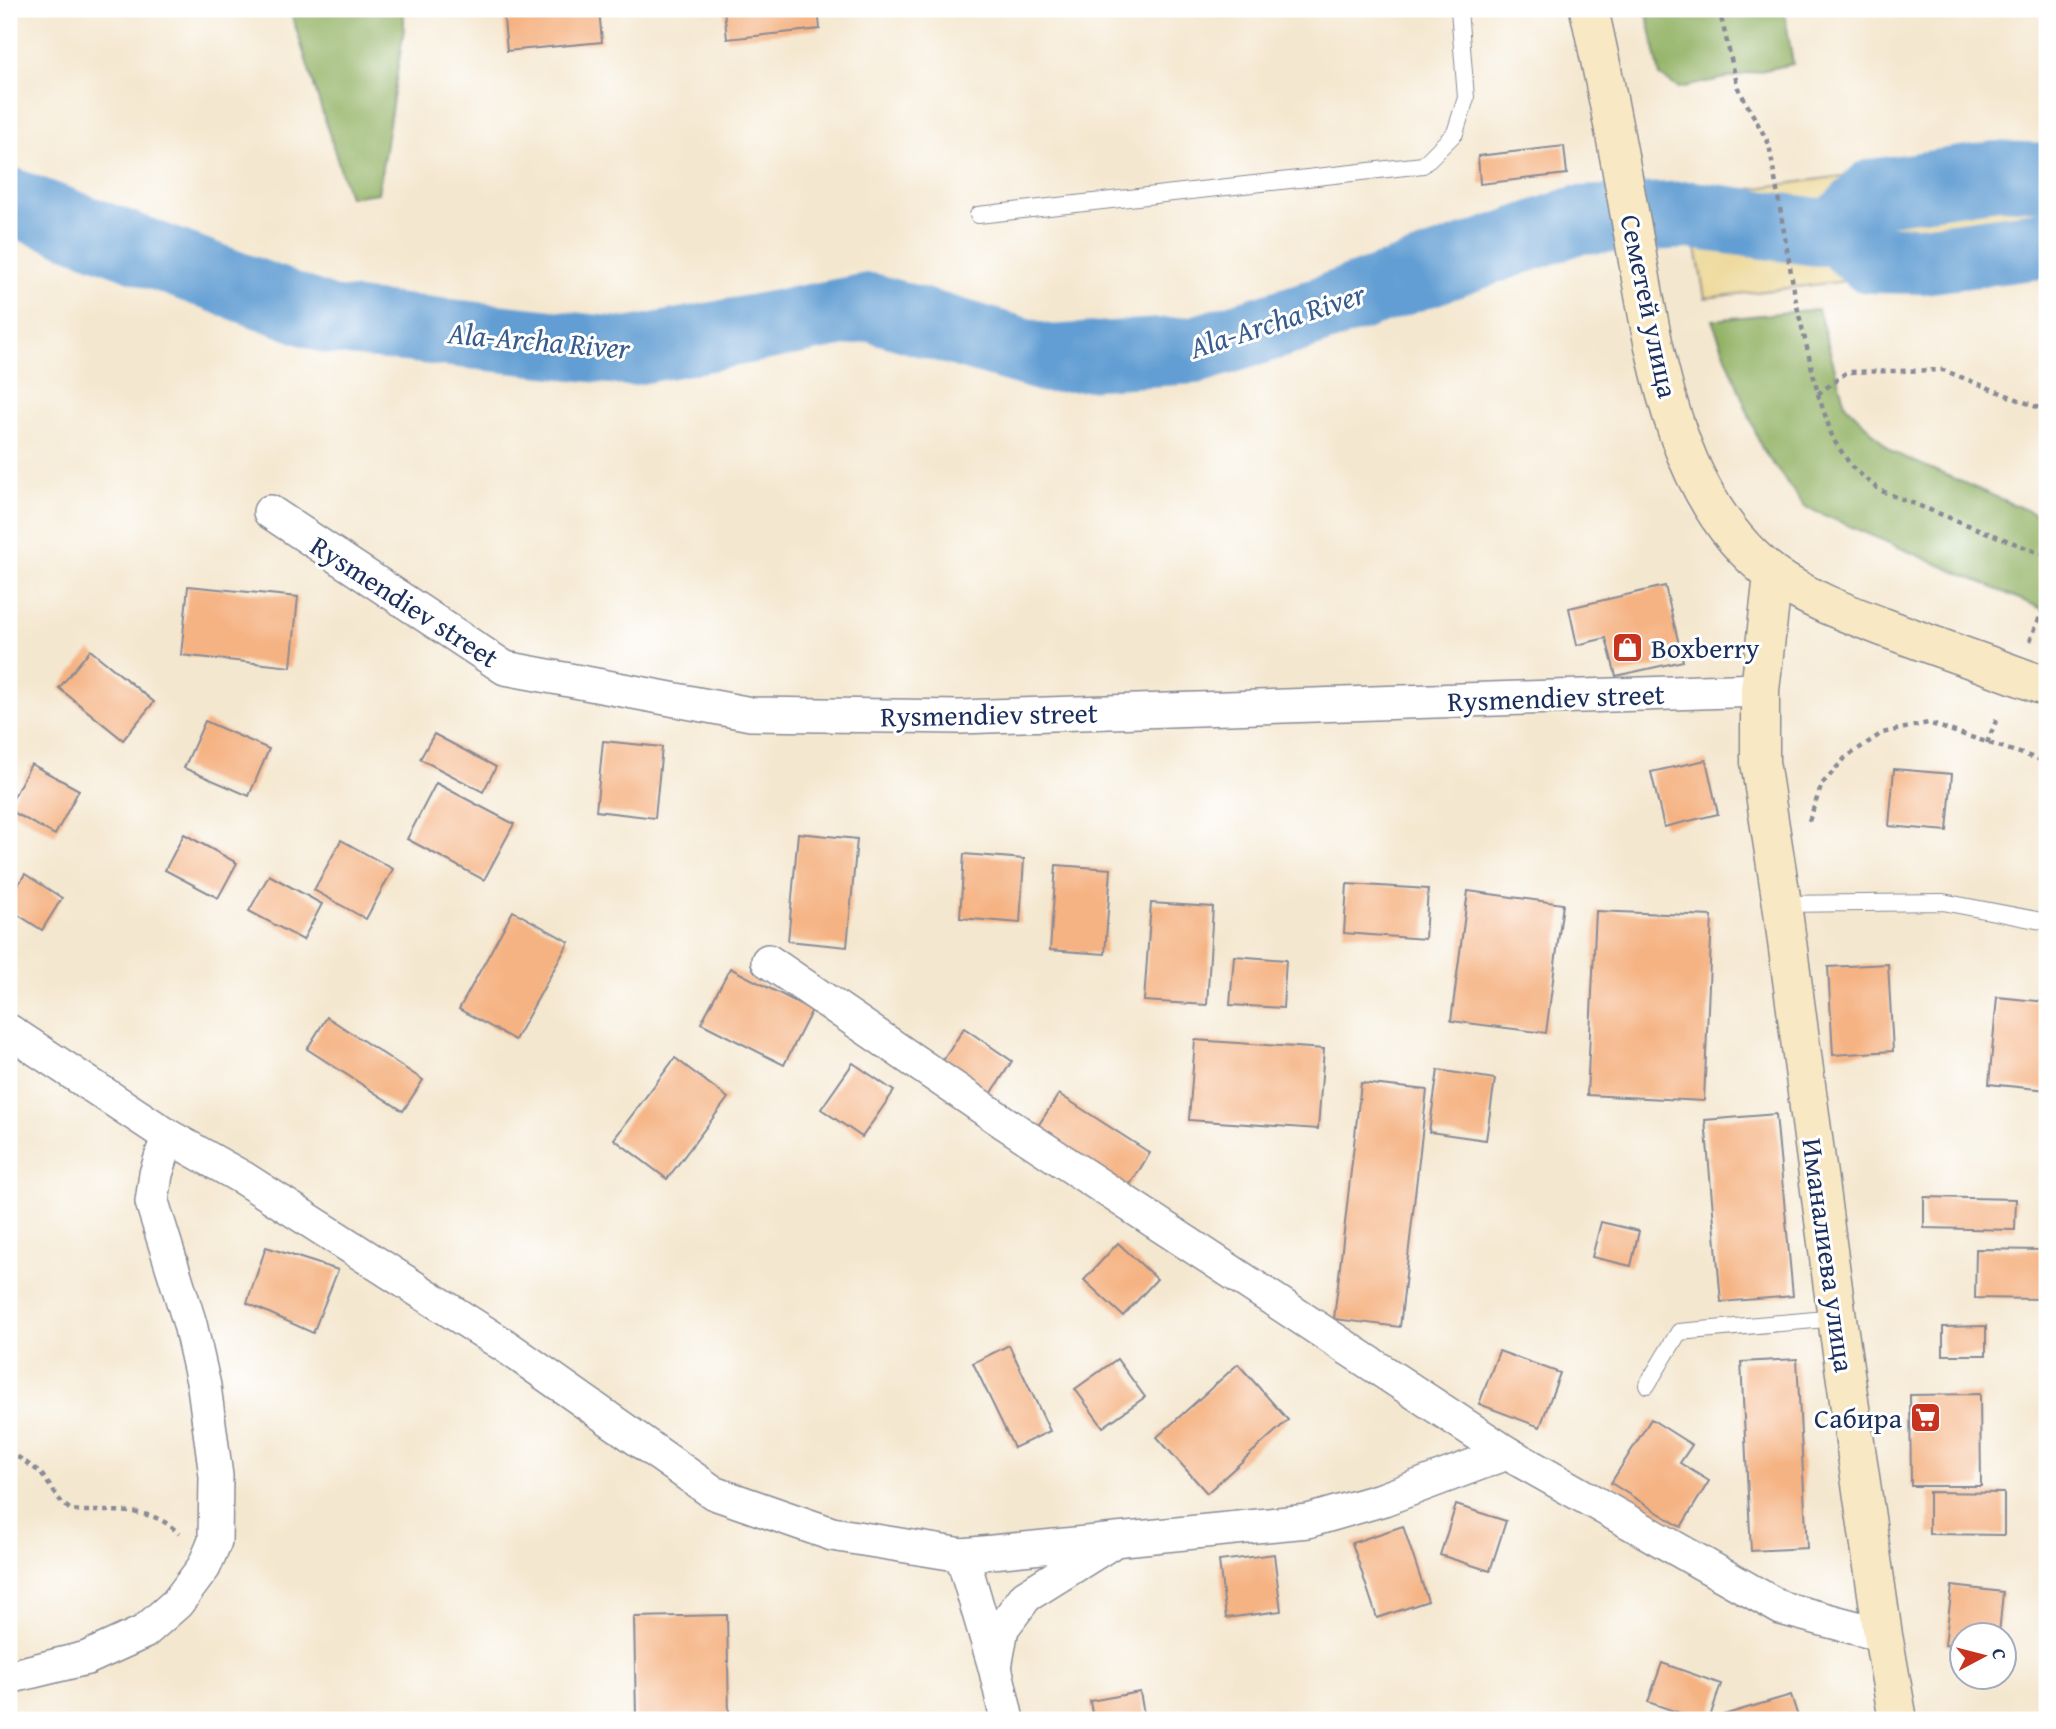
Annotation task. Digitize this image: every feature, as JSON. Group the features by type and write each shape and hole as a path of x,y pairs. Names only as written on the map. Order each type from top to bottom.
{"street":[{"name":"Семетей улица","path":"1589,9 1612,113 1656,353 1683,448 1714,512 1773,575 1810,597 1840,611 2047,687"},
{"name":"Rysmendiev street","path":"270,512 505,668 751,714 960,717 1760,690"},
{"name":"Иманалиева улица","path":"1773,575 1760,690 1760,762 1782,904 1837,1318 1898,1720"},
{"path":"768,961 1005,1123 1507,1452 1781,1608 1883,1635"},
{"path":"9,1031 168,1136 243,1178 504,1345 714,1493 832,1534 962,1555 1308,1521 1384,1499 1507,1452"},
{"path":"9,1677 87,1658 144,1632 177,1603 204,1567 215,1541 216,1476 204,1385 190,1324 152,1202 156,1174 168,1136"},
{"path":"995,1667 1002,1628 1026,1596 1115,1541"},
{"path":"962,1555 995,1667 1007,1720"}],"lane":[{"path":"978,215 1423,165 1455,132 1466,98 1460,9"},
{"path":"1782,904 1943,902 2047,922"},
{"path":"1647,1384 1679,1332 1837,1318"}],"path":[{"path":"1719,9 1738,88 1769,144 1796,302 1818,394 1833,439 1852,467 1880,490 2047,556"},
{"path":"1818,394 1847,372 1943,370 2047,411"},
{"path":"2029,643 2047,600"},
{"path":"1987,743 1998,716"},
{"path":"1809,822 1822,784 1845,758 1882,733 1928,723 2047,762"},
{"path":"9,1451 40,1472 62,1503 71,1510 133,1512 151,1515 167,1522 178,1532 184,1543 186,1555 177,1570 191,1585"}],"green space":[{"path":"290,9 404,9 404,29 378,193 349,197"},
{"path":"1646,9 1784,9 1793,64 1679,88 1660,76"},
{"path":"1818,309 1845,404 1892,452 2047,519 2047,611 1805,507 1762,449 1712,320"}],"sand":[{"path":"2018,151 2047,152 2047,266 1962,267 1705,298 1687,198"}],"building":[{"path":"503,9 599,9 602,42 507,51"},
{"path":"724,9 818,9 820,29 727,39"},
{"path":"1564,146 1567,174 1480,184 1478,156"},
{"path":"188,586 298,597 291,667 181,655"},
{"path":"1665,586 1683,661 1616,676 1606,638 1577,645 1569,608"},
{"path":"90,650 154,702 123,740 59,688"},
{"path":"205,721 269,749 249,796 184,768"},
{"path":"434,734 496,767 483,792 420,759"},
{"path":"603,741 662,747 655,818 596,811"},
{"path":"1706,760 1718,814 1664,827 1651,772"},
{"path":"31,764 79,790 55,835 9,810"},
{"path":"1894,769 1952,774 1947,831 1889,826"},
{"path":"436,783 514,824 484,880 407,839"},
{"path":"798,833 857,839 847,947 788,941"},
{"path":"184,834 237,863 218,898 165,870"},
{"path":"341,840 393,869 366,919 314,890"},
{"path":"964,854 1024,859 1020,923 960,918"},
{"path":"1056,865 1111,869 1105,954 1050,950"},
{"path":"25,874 62,898 42,930 9,909 9,899"},
{"path":"269,875 322,904 303,940 249,911"},
{"path":"1347,884 1428,889 1425,939 1344,933"},
{"path":"1468,891 1563,904 1546,1033 1451,1021"},
{"path":"1151,903 1213,907 1207,1005 1144,1001"},
{"path":"513,911 569,942 515,1040 459,1009"},
{"path":"1596,911 1712,916 1704,1101 1587,1095"},
{"path":"1234,956 1286,960 1283,1008 1230,1005"},
{"path":"1888,964 1893,1051 1833,1055 1828,967"},
{"path":"730,968 812,1010 784,1065 701,1023"},
{"path":"1997,997 2047,1002 2047,1090 1989,1084"},
{"path":"327,1017 423,1080 403,1111 307,1049"},
{"path":"964,1028 1012,1061 986,1102 937,1070"},
{"path":"1195,1040 1324,1049 1318,1129 1189,1120"},
{"path":"675,1058 728,1098 667,1179 614,1139"},
{"path":"853,1063 894,1091 862,1137 821,1109"},
{"path":"1438,1070 1495,1079 1486,1140 1429,1132"},
{"path":"1361,1083 1427,1090 1400,1327 1334,1319"},
{"path":"1059,1094 1150,1153 1126,1191 1034,1132"},
{"path":"1776,1114 1793,1296 1721,1302 1705,1120"},
{"path":"1924,1197 2016,1199 2015,1230 1924,1228"},
{"path":"1601,1222 1639,1231 1631,1266 1592,1257"},
{"path":"1118,1243 1157,1279 1123,1316 1084,1280"},
{"path":"266,1247 338,1270 313,1333 247,1303"},
{"path":"1976,1249 2047,1250 2047,1299 1975,1298"},
{"path":"1986,1326 1986,1355 1943,1355 1943,1327"},
{"path":"1009,1345 1050,1431 1014,1448 973,1363"},
{"path":"1499,1351 1560,1373 1540,1427 1479,1404"},
{"path":"1117,1359 1145,1397 1103,1427 1075,1389"},
{"path":"1797,1359 1807,1548 1751,1551 1741,1362"},
{"path":"1238,1364 1288,1420 1207,1493 1157,1437"},
{"path":"1980,1394 1981,1486 1911,1486 1910,1395"},
{"path":"1651,1419 1692,1445 1680,1463 1709,1481 1681,1527 1611,1483"},
{"path":"1929,1492 2004,1493 2004,1535 1929,1534"},
{"path":"1456,1505 1506,1521 1490,1571 1440,1555"},
{"path":"1403,1526 1428,1601 1377,1618 1352,1543"},
{"path":"1274,1554 1281,1611 1226,1618 1219,1561"},
{"path":"1952,1586 2003,1592 2000,1620 1948,1620 1948,1645 1945,1645"},
{"path":"727,1615 729,1715 636,1717 634,1617"},
{"path":"1662,1663 1721,1684 1709,1720 1700,1720 1648,1702"},
{"path":"1140,1692 1145,1720 1093,1720 1090,1701"},
{"path":"1791,1695 1799,1720 1721,1720 1720,1716"}],"waterway":[{"name":"Ala-Archa River","path":"9,201 329,320 628,352 870,307 1048,359 1195,350 1299,318 1577,220 1691,215 1817,232 1837,231 1874,193 1997,175 2047,177"},
{"path":"1837,231 1869,259 1922,260 2047,244"}],"place":[{"name":"Boxberry","path":"1628,647"},
{"name":"Сабира","path":"1925,1417"}]}
